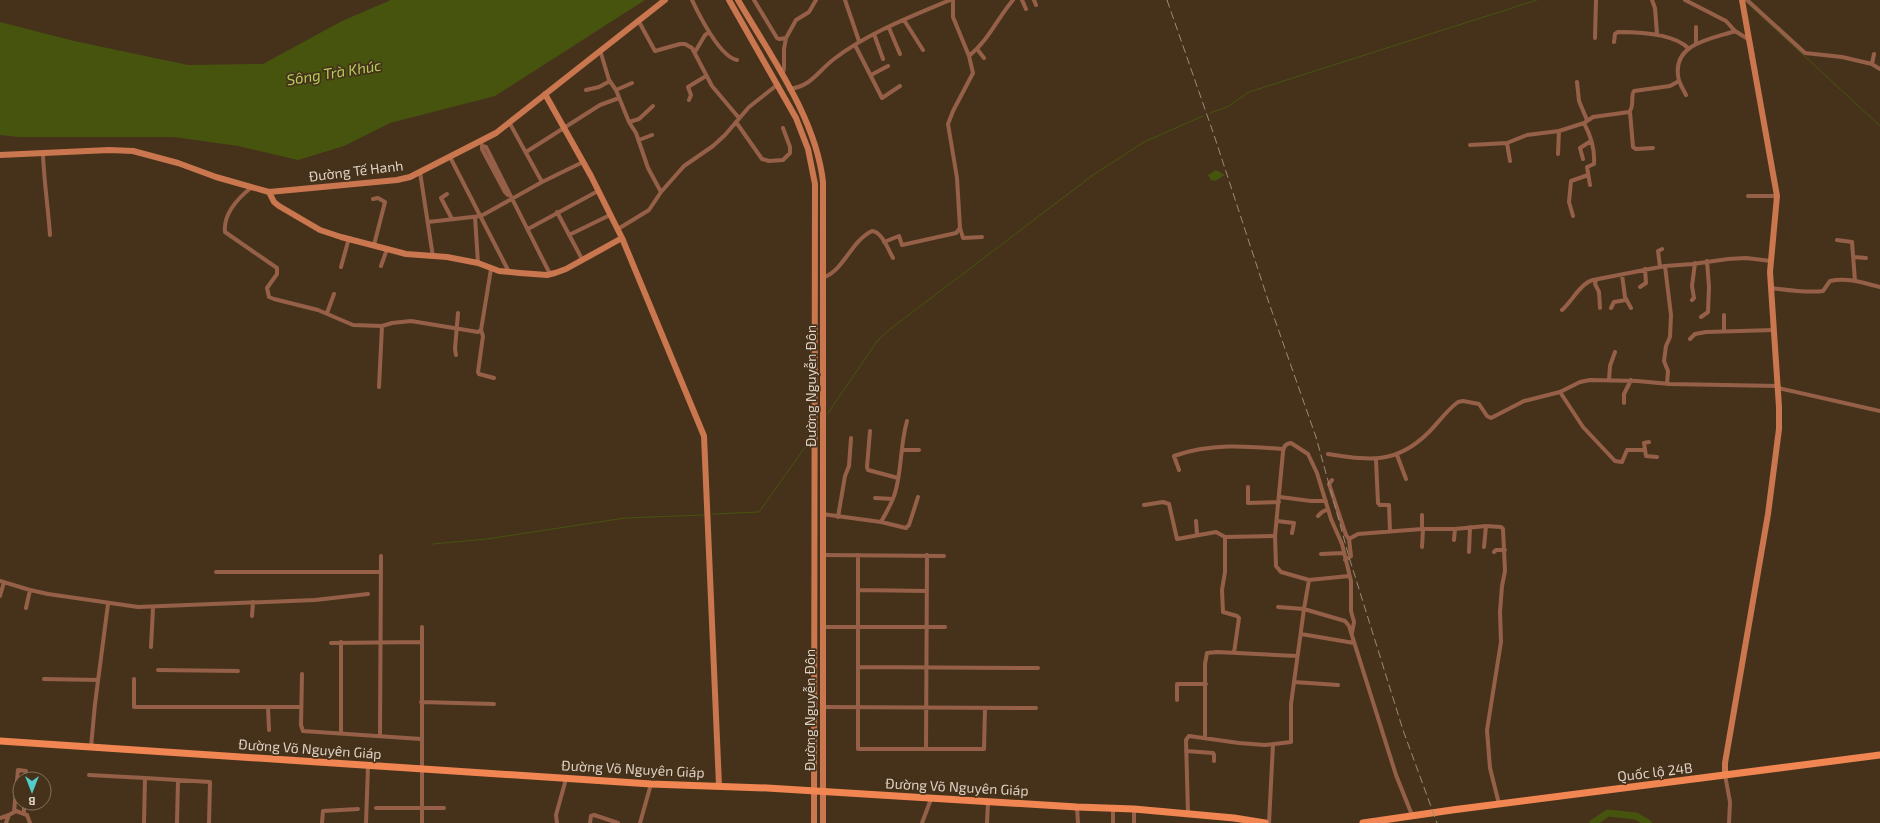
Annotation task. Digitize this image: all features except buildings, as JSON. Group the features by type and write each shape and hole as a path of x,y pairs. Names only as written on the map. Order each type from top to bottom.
{"main road":[{"name":"Đường Võ Nguyên Giáp","path":"0,741 651,784 720,786 931,799 1134,809 1188,813 1234,821 1265,823"},
{"name":"Quốc lộ 24B","path":"1412,815 1880,755"},
{"path":"1363,823 1412,815"}],"street":[{"name":"Đường Tế Hanh","path":"0,155 109,150 133,151 184,165 269,192 397,180 420,172 481,144 665,0"},
{"path":"692,0 708,33 729,57 736,60"},
{"name":"Đường Nguyễn Đôn","path":"729,0 792,111 803,135 814,176 816,203 814,823"},
{"name":"Đường Nguyễn Đôn","path":"738,0 804,116 816,147 820,164 824,202 822,823"},
{"path":"754,0 777,38 786,38"},
{"path":"618,229 645,213 684,166 713,146 725,135 749,107 776,82 782,75 784,69 784,48 786,38 796,20 809,12 816,0"},
{"path":"845,0 859,41"},
{"path":"789,89 804,86 833,60 859,41 950,0 953,1 953,17 969,56 973,75 952,110 948,124 957,178 960,228 963,238 982,237"},
{"path":"969,56 984,42 1012,0"},
{"path":"1022,0 1026,9"},
{"path":"1595,38 1596,0"},
{"path":"1652,0 1655,8 1657,34"},
{"path":"1685,0 1726,21 1735,31 1748,39"},
{"path":"1729,823 1730,802 1725,775 1725,763 1768,514 1779,429 1778,387 1771,288 1771,261 1777,196 1742,0"},
{"path":"1747,0 1805,53 1842,57 1872,64 1880,69"},
{"path":"638,20 655,51 685,44 695,52 712,86 738,120 761,157 769,161 783,160 790,153 790,147 784,128"},
{"path":"904,20 923,50"},
{"path":"1696,27 1696,44"},
{"path":"888,28 900,54"},
{"path":"1686,95 1677,75 1680,57 1688,48 1696,44 1735,31"},
{"path":"1614,42 1615,34 1618,32 1657,34 1680,43 1688,48"},
{"path":"695,52 705,35 708,33"},
{"path":"874,34 883,59"},
{"path":"855,45 882,98 900,86"},
{"path":"977,49 984,58"},
{"path":"600,50 610,81 616,90 629,122 639,140 646,162 661,192"},
{"path":"1872,64 1874,54"},
{"path":"871,75 888,66"},
{"path":"689,100 691,95 688,87 706,76"},
{"path":"586,90 599,87 610,81"},
{"path":"1653,148 1635,149 1632,146 1630,112 1632,109 1632,94 1634,91 1670,86 1679,81"},
{"path":"1577,82 1579,101 1586,122 1595,163 1588,166 1590,185"},
{"path":"616,90 632,83"},
{"path":"545,94 618,229 704,436 720,786"},
{"path":"526,152 600,105 619,98"},
{"path":"629,122 639,119 653,106"},
{"path":"1470,145 1508,143 1527,135 1558,131 1586,122 1592,117 1630,112"},
{"path":"509,122 542,182"},
{"path":"1558,131 1558,154"},
{"path":"639,140 652,135"},
{"path":"1582,159 1580,148 1591,142"},
{"path":"1508,143 1510,161"},
{"path":"481,144 482,149 505,192 510,197 528,229 550,274"},
{"path":"43,154 44,181 48,204 50,234"},
{"path":"450,157 509,272"},
{"path":"428,222 481,216 510,197 583,162"},
{"path":"420,172 433,257"},
{"path":"1573,216 1569,202 1570,181 1588,175"},
{"path":"252,187 241,195 226,217 224,225 225,232 276,268 277,274 267,288 270,297 284,303 327,313 353,325 382,326 410,321 478,332 481,330"},
{"path":"528,229 598,191"},
{"path":"269,192 274,202 320,230 406,254 447,257 478,263 491,269 509,272 550,274 566,269 622,238"},
{"path":"447,194 441,198 452,219"},
{"path":"1748,196 1777,196"},
{"path":"373,198 378,198 385,202 374,245"},
{"path":"557,212 582,259"},
{"path":"569,235 610,215"},
{"path":"475,217 478,263"},
{"path":"884,242 899,236 902,245 956,233 960,228"},
{"path":"824,277 833,272 855,245 870,231 877,232 893,258"},
{"path":"341,267 350,238"},
{"path":"1837,240 1852,242 1855,281"},
{"path":"380,266 387,249"},
{"path":"1662,249 1658,251 1671,316 1670,337 1666,346 1664,361 1668,371 1667,384"},
{"path":"1854,257 1866,258"},
{"path":"1562,310 1589,281 1662,266 1707,261 1746,258 1771,261"},
{"path":"1701,318 1708,312 1709,282 1707,261"},
{"path":"1692,300 1694,298 1692,286 1695,263"},
{"path":"491,269 481,330 483,336 478,372 479,374 494,378"},
{"path":"1640,287 1646,284 1645,269"},
{"path":"1622,275 1626,300 1631,308"},
{"path":"1596,280 1595,284 1599,292 1600,308"},
{"path":"1771,288 1798,292 1818,292 1823,291 1830,281 1855,281 1880,287"},
{"path":"327,313 334,294"},
{"path":"1612,308 1614,302 1626,300"},
{"path":"456,355 455,343 458,329 458,313"},
{"path":"1724,315 1724,331"},
{"path":"379,387 382,326"},
{"path":"1690,339 1698,333 1774,330"},
{"path":"1609,380 1610,366 1615,352"},
{"path":"1624,403 1624,394 1631,380"},
{"path":"1328,454 1376,460 1397,455 1422,439 1458,402 1463,401 1479,404 1487,416 1491,418 1524,401 1560,392 1584,381 1631,380 1667,384 1778,387 1880,411"},
{"path":"816,385 823,386"},
{"path":"1560,392 1583,427 1615,461 1622,462 1628,450 1644,450"},
{"path":"881,522 893,499 898,478 902,450 902,437 907,421"},
{"path":"870,431 868,470 898,478"},
{"path":"838,517 845,476 849,466 851,438"},
{"path":"1649,442 1644,442 1644,450 1647,456 1657,457"},
{"path":"1349,576 1310,580 1278,570 1276,566 1275,536 1280,497 1283,449 1286,444 1290,443 1308,454 1317,473 1328,509 1342,544 1352,588 1351,611 1354,622 1352,633"},
{"path":"1179,470 1174,456 1215,447 1239,446 1283,449"},
{"path":"902,450 919,450"},
{"path":"1397,455 1406,479"},
{"path":"1376,460 1378,502 1380,505 1389,505 1390,531"},
{"path":"1332,480 1329,484 1346,535 1349,539 1351,556 1345,560"},
{"path":"1248,487 1248,503 1279,502"},
{"path":"815,514 881,522 908,527 918,497"},
{"path":"1280,497 1311,501 1326,501"},
{"path":"875,498 893,499"},
{"path":"1144,505 1163,502 1169,504 1176,539 1197,534 1216,532 1225,536 1275,536"},
{"path":"1318,516 1328,509"},
{"path":"1422,515 1422,547"},
{"path":"1196,521 1197,534"},
{"path":"1277,521 1294,523 1292,533"},
{"path":"1349,539 1358,534 1390,531 1455,529 1486,526 1501,527 1504,529 1505,571 1500,612 1501,642 1487,730 1490,768 1499,804"},
{"path":"1484,547 1486,526"},
{"path":"1469,552 1470,527"},
{"path":"1454,540 1455,529"},
{"path":"1225,536 1225,572 1222,590 1223,612 1238,616 1239,618 1234,653"},
{"path":"1494,552 1496,550 1505,550"},
{"path":"1321,554 1343,553"},
{"path":"815,555 944,556"},
{"path":"858,555 858,749 984,749 985,708"},
{"path":"380,735 382,556"},
{"path":"926,749 928,556"},
{"path":"216,572 381,572"},
{"path":"1188,813 1186,740 1189,736 1205,737 1231,742 1273,744 1292,742 1291,704 1300,634 1310,580"},
{"path":"0,596 2,582 30,590 108,604 153,608 343,598 368,594"},
{"path":"26,608 30,590"},
{"path":"858,590 928,591"},
{"path":"252,616 253,602"},
{"path":"91,747 108,604"},
{"path":"1278,607 1287,606 1304,609 1345,621 1349,626 1396,775 1412,815"},
{"path":"151,647 153,608"},
{"path":"422,627 422,823"},
{"path":"814,627 944,627"},
{"path":"1300,634 1354,643"},
{"path":"341,642 341,733"},
{"path":"331,643 422,642"},
{"path":"1205,737 1207,653 1297,656"},
{"path":"858,667 1038,668"},
{"path":"158,670 238,671"},
{"path":"302,674 301,725 303,731 380,735 421,739"},
{"path":"44,678 98,680"},
{"path":"134,679 134,707 301,707"},
{"path":"1294,682 1338,685"},
{"path":"1177,700 1177,684 1206,684"},
{"path":"421,702 494,704"},
{"path":"268,707 268,730"},
{"path":"814,707 1036,708"},
{"path":"1269,823 1273,744"},
{"path":"1186,751 1212,753 1214,754 1214,761"},
{"path":"366,823 368,766"},
{"path":"89,775 210,782 209,823"},
{"path":"144,823 145,778"},
{"path":"556,823 556,815 566,778"},
{"path":"177,823 178,780"},
{"path":"640,823 651,784"},
{"path":"922,823 931,799"},
{"path":"987,823 988,802"},
{"path":"1077,807 1078,823"},
{"path":"376,808 444,808"},
{"path":"1113,808 1113,823"},
{"path":"322,823 323,810 358,809"},
{"path":"1134,809 1134,823"},
{"path":"0,818 14,812 24,813 29,818 30,823"},
{"path":"6,823 9,815"},
{"path":"590,823 591,816 594,815 618,823"}],"water":[{"name":"Sông Trà Khúc","path":"391,0 645,0 495,96 390,123 344,146 298,160 238,146 174,137 18,137 0,135 0,22 74,41 188,65 263,64 342,21"},
{"path":"1216,170 1225,175 1215,181 1211,180 1208,175"}],"waterway":[{"path":"1210,113 1227,107 1249,92 1537,0"},
{"path":"1745,1 1880,126"},
{"path":"828,413 878,340 889,330 1093,175 1144,142 1203,116"},
{"path":"713,514 759,512 808,443"},
{"path":"433,544 487,539 625,518 703,515"},
{"path":"1593,823 1608,813 1636,816 1648,823"}],"railway":[{"path":"1167,0 1214,135 1269,303 1316,437 1349,557 1403,730 1437,823"}]}
